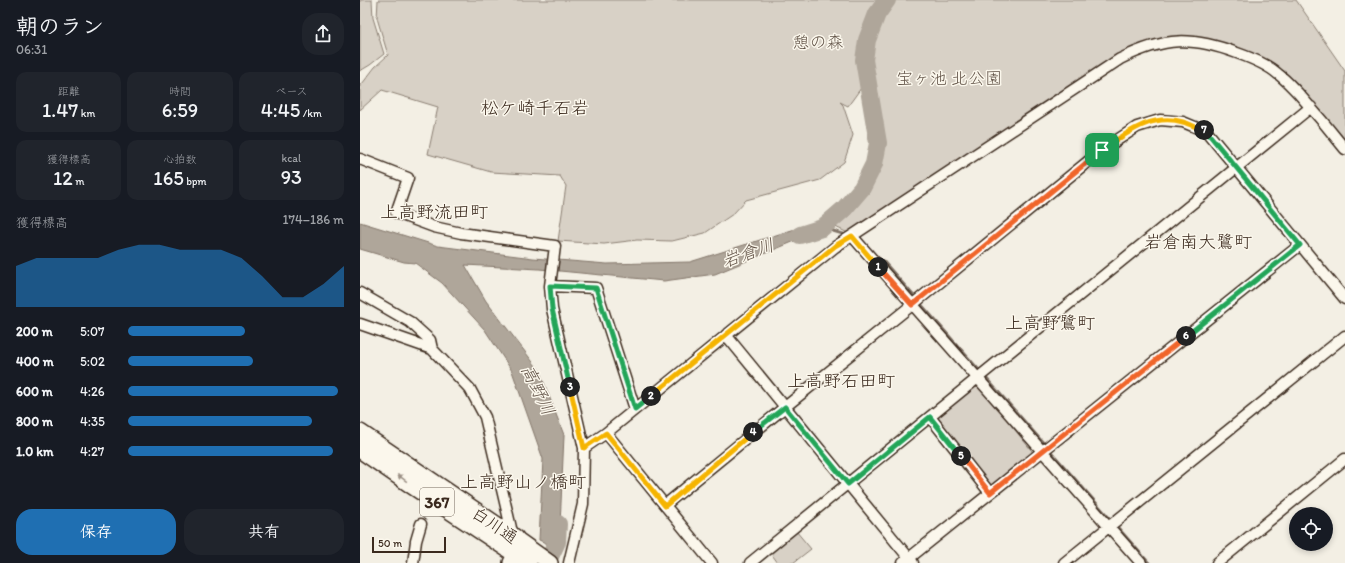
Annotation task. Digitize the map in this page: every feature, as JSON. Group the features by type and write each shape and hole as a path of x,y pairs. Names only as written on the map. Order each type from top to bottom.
{"highway":[{"name":"白川通","path":"360,433 519,553"},
{"name":"白川通","path":"360,449 412,485 519,553"}],"main road":[{"name":"白川通","path":"519,553 550,563"}],"street":[{"path":"584,448 606,433 835,246 1120,60 1139,50 1160,43 1198,41 1216,45 1252,58 1278,74 1311,107 1345,149"},
{"path":"750,563 1311,107"},
{"path":"665,506 1102,150 1137,127 1160,120 1183,122 1207,132 1345,299"},
{"path":"360,159 408,178 396,213 434,227 461,233 555,246 550,286 552,309 584,448 583,504 569,563"},
{"path":"852,236 1141,563"},
{"path":"726,336 848,484 908,561 1042,451 1300,245"},
{"path":"550,286 596,288 635,409"},
{"path":"360,293 410,322 430,340 432,348"},
{"path":"360,324 432,348 470,389 485,417 509,522 519,553"},
{"path":"1064,563 1345,336"},
{"path":"930,417 990,493"},
{"path":"606,433 712,563"},
{"path":"1217,563 1345,460"},
{"path":"413,563 416,542 421,524"}],"green space":[{"path":"360,0 372,0 373,18 384,54 360,71"},
{"name":"憩の森","path":"378,0 879,0 864,30 860,48 861,88 848,106 840,102 843,105 853,135 844,162 820,180 746,200 733,214 705,233 672,241 637,240 604,244 558,241 566,186 560,176 491,172 428,154 438,107 382,90 360,110 360,84 362,84 375,67 388,55 377,18"},
{"name":"宝ヶ池 北公園","path":"889,0 1296,0 1345,71 1345,149 1278,74 1198,41 1139,50 852,236 829,224 848,213 878,174 883,159 882,133 873,103 866,66 866,54 872,42 873,31"},
{"path":"973,387 981,388 1032,451 1032,455 994,486 988,485 936,420 937,414"},
{"path":"796,531 811,549 793,563 778,563 770,552"}],"water":[{"path":"360,222 438,246 533,258 607,264 690,262 811,224 829,227 715,274 664,281 539,269 465,265 486,301 539,370 564,435 559,549 539,540 543,459 512,371 485,330 442,283 415,263 404,262 360,249"}],"waterway":[{"name":"岩倉川","path":"800,235 822,228 844,209 862,188 874,164 878,143 864,60 867,40 877,14 887,0"},
{"path":"823,228 843,234 847,237"},
{"path":"875,256 883,261 1149,563"},
{"name":"高野川","path":"547,563 557,542 558,524"}],"district":[{"name":"松ケ崎千石岩","path":"535,108"},
{"name":"上高野流田町","path":"434,212"},
{"name":"岩倉南大鷺町","path":"1198,242"},
{"name":"上高野鷺町","path":"1050,323"},
{"name":"上高野石田町","path":"841,381"},
{"name":"上高野山ノ橋町","path":"523,482"}],"route":[{"path":"1160,120 1183,122 1207,132 1300,245 990,493 930,417 848,484 785,407 665,506 606,433 584,448 552,309 550,286 596,288 635,409 835,246 852,236 912,305 1102,150 1137,127 1160,120"}]}
